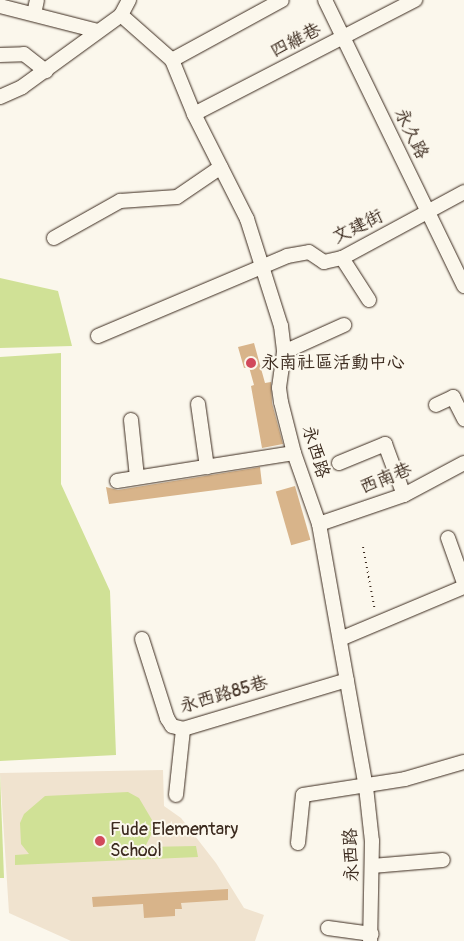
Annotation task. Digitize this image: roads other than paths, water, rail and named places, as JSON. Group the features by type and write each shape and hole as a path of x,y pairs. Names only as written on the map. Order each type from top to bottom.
{"street":[{"path":"0,97 22,87 46,71 98,30 121,16 129,0"},
{"path":"172,60 282,0"},
{"name":"永久路","path":"325,0 464,286"},
{"name":"四維巷","path":"194,114 415,0"},
{"path":"0,6 36,7 98,30"},
{"name":"永西路","path":"121,16 172,60 194,114 247,220 265,267 281,326 284,352 279,388 294,453 319,524 366,787 372,866 371,937"},
{"path":"0,55 24,54 46,71"},
{"path":"54,238 120,201 177,197 221,166"},
{"name":"文建街","path":"265,267 287,256 309,252 324,262 342,258 464,192"},
{"path":"342,258 369,300"},
{"path":"98,336 265,267"},
{"path":"284,352 344,325"},
{"path":"436,405 453,397 464,419"},
{"path":"198,404 207,467"},
{"path":"131,420 137,477"},
{"path":"339,462 386,444 404,495"},
{"path":"116,481 294,453"},
{"name":"西南巷","path":"319,524 404,495 463,468"},
{"path":"340,640 464,585 448,538"},
{"name":"永西路85巷","path":"142,639 167,718 172,726 183,729 347,680"},
{"path":"176,795 183,729"},
{"path":"298,843 303,795 366,787 464,762"},
{"path":"372,866 443,860"},
{"path":"328,928 371,937"}],"place":[{"name":"永南社區活動中心","path":"251,363"},
{"name":"Fude Elementary School","path":"100,841"}]}
